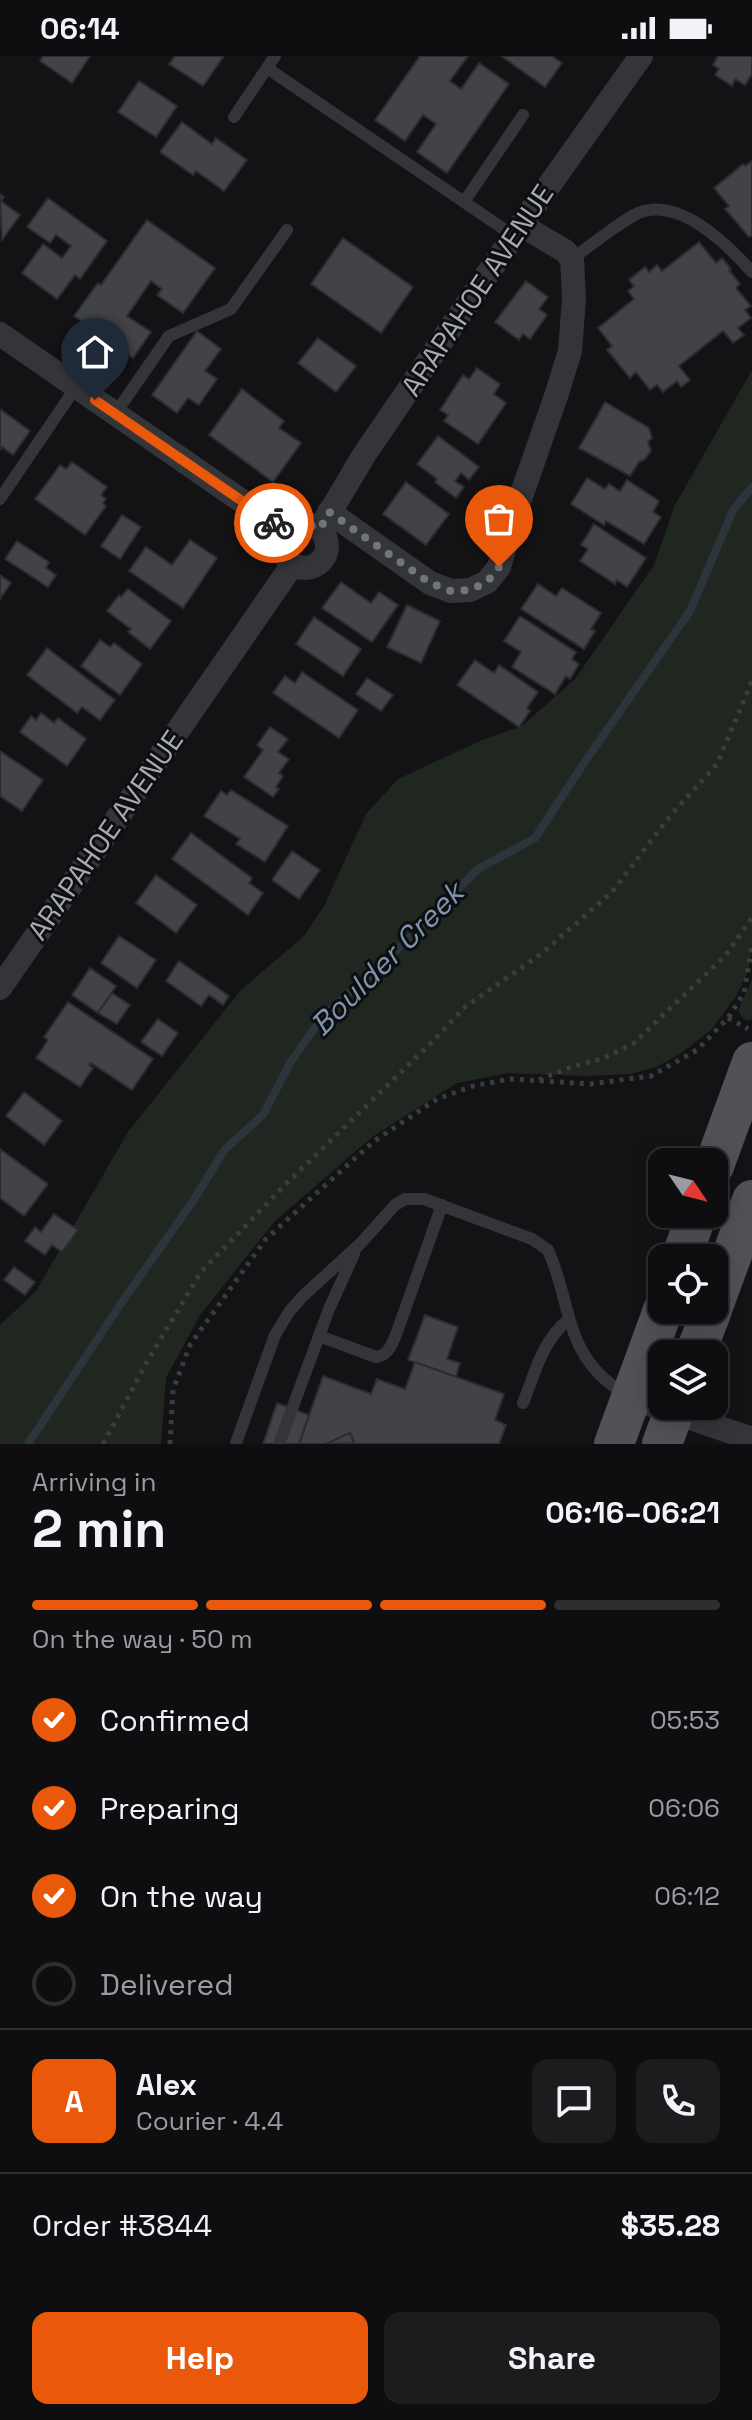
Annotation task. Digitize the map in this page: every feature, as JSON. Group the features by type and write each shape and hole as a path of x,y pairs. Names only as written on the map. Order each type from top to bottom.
{"main road":[{"path":"721,1148 752,1062"},
{"path":"728,1266 752,1200"},
{"path":"614,1444 658,1324"}],"street":[{"name":"ARAPAHOE AVENUE","path":"324,521 364,455 641,56"},
{"path":"324,521 327,547 323,559 306,568 293,564 284,553 288,533 303,524 324,521 430,583 451,591 470,590 487,582 499,567 570,351 574,298 572,259 565,251 518,230"},
{"path":"0,334 288,533"},
{"name":"ARAPAHOE AVENUE","path":"0,988 293,564"},
{"path":"631,1398 671,1421 752,1439"}],"lane":[{"path":"234,117 275,56"},
{"path":"267,68 464,202 518,230"},
{"path":"464,202 523,115"},
{"path":"572,259 643,211 669,212 691,219 712,234 752,272"},
{"path":"115,414 169,336 231,309 287,230"},
{"path":"0,499 76,387"},
{"path":"236,1443 281,1323 303,1296 360,1244 395,1205 405,1199 424,1199 442,1205 532,1239 548,1250 568,1320 582,1351 603,1378 631,1398"},
{"path":"319,1336 376,1357 388,1351 442,1205"},
{"path":"279,1444 341,1280 360,1244"},
{"path":"523,1403 547,1344 555,1331 568,1320"}],"path":[{"path":"103,1444 148,1360 201,1272 465,1007 541,954 612,892 670,816 717,764 752,681"},
{"path":"538,1080 604,1058 634,1043 725,956 752,918"},
{"path":"170,1444 173,1390 190,1345 266,1239 373,1142 437,1099 473,1086 510,1079 590,1084 651,1076 697,1050 728,1018 744,993 752,947"},
{"path":"728,1018 752,1032"}],"shaded area":[{"path":"752,370 752,948 748,972 736,996 711,1030 680,1054 656,1067 631,1074 585,1076 509,1073 457,1083 372,1137 275,1221 200,1315 166,1378 161,1444 0,1444 0,1325 36,1291 128,1132 241,990 304,936 324,906 366,814 398,779 482,740 522,726 575,679 654,565 675,505"},
{"path":"752,979 752,1017 745,1020 738,1011"}],"building":[{"path":"43,56 90,56 72,83 40,61"},
{"path":"175,56 224,56 203,86 169,64"},
{"path":"420,56 468,56 450,81 461,89 479,63 509,84 447,173 417,152 436,124 423,115 405,141 375,120"},
{"path":"501,56 552,56 562,63 545,87"},
{"path":"718,56 752,56 752,74 745,85 735,79 732,86 715,75 719,69 713,65"},
{"path":"139,81 177,106 156,137 118,112"},
{"path":"182,122 212,144 216,138 247,160 224,191 196,171 193,175 160,152"},
{"path":"752,161 752,235 749,237 725,209 729,206 714,188 743,164 745,166"},
{"path":"0,194 4,197 1,201 20,215 2,240"},
{"path":"48,198 107,241 80,279 75,275 57,299 22,273 43,244 62,258 71,246 56,235 50,243 27,227"},
{"path":"147,220 215,268 183,313 157,295 162,289 151,281 127,316 151,332 133,358 74,316 98,283 101,285"},
{"path":"343,238 413,287 381,333 311,284"},
{"path":"699,242 716,263 722,258 731,269 740,284 736,288 751,306 745,310 751,318 738,328 744,335 733,343 723,331 679,366 690,380 681,387 677,381 663,392 657,385 650,390 636,372 630,378 607,350 612,346 598,328 634,299 628,291 634,286 629,280 645,267 649,272 657,265 662,271"},
{"path":"526,281 548,297 539,309 547,315 530,339 523,334 519,340 495,322"},
{"path":"197,331 221,349 205,371 217,379 199,405 188,398 177,413 152,395"},
{"path":"318,338 356,366 336,392 298,363"},
{"path":"477,368 500,384 494,394 506,403 478,444 444,421 448,415 440,410 463,375 469,379"},
{"path":"242,389 284,421 279,428 301,443 273,482 209,435"},
{"path":"605,402 649,428 651,451 630,476 579,448"},
{"path":"0,409 30,431 13,455 2,447 0,450"},
{"path":"438,436 479,467 469,480 461,473 455,481 464,487 456,498 417,464"},
{"path":"72,462 107,487 101,495 106,499 103,503 106,506 85,535 35,499 60,465 66,469"},
{"path":"587,478 605,489 609,484 620,491 627,480 659,501 653,512 661,517 644,544 606,521 604,525 571,504"},
{"path":"406,482 449,514 426,545 383,514"},
{"path":"122,515 141,527 120,559 101,546"},
{"path":"594,524 646,558 627,587 617,580 615,584 580,561 588,549 581,545"},
{"path":"190,540 217,558 183,608 129,571 146,547 172,565"},
{"path":"17,541 49,562 46,568 56,575 48,587 5,559"},
{"path":"0,575 11,583 0,599"},
{"path":"341,582 371,603 379,592 398,605 372,642 322,608"},
{"path":"538,584 556,596 562,588 601,613 584,649 521,609"},
{"path":"128,589 171,621 150,649 128,632 131,629 107,611"},
{"path":"407,605 440,621 421,663 387,647"},
{"path":"520,616 576,652 572,659 579,664 570,679 566,676 555,694 512,667 521,652 504,641"},
{"path":"314,617 361,649 343,676 296,644"},
{"path":"100,640 110,647 114,643 142,664 120,695 81,666"},
{"path":"47,648 115,700 100,720 82,707 77,713 27,675"},
{"path":"475,660 494,673 499,665 538,692 519,727 457,685"},
{"path":"302,672 358,710 339,738 273,693 285,676 295,683"},
{"path":"367,678 393,695 381,711 356,694"},
{"path":"41,713 54,723 58,718 86,739 67,766 20,732 31,716 36,720"},
{"path":"270,727 288,739 278,752 289,759 279,773 283,776 273,797 244,777 263,750 257,745"},
{"path":"0,751 43,780 22,811 0,796"},
{"path":"231,790 288,826 265,862 236,844 240,839 204,816 221,791 227,795"},
{"path":"191,833 252,878 249,883 263,893 248,915 172,859"},
{"path":"292,851 320,870 299,899 272,880"},
{"path":"156,875 197,905 176,933 136,903"},
{"path":"119,936 156,960 137,988 101,963"},
{"path":"179,961 229,996 223,1005 209,995 201,1006 166,981"},
{"path":"90,968 116,986 98,1013 72,995"},
{"path":"112,993 130,1005 117,1024 98,1013"},
{"path":"68,1002 153,1059 132,1090 91,1063 89,1065 93,1068 80,1087 36,1058 48,1040 44,1037"},
{"path":"158,1019 178,1033 162,1056 141,1042"},
{"path":"24,1092 62,1121 44,1145 6,1116"},
{"path":"0,1149 48,1184 24,1216 0,1198"},
{"path":"54,1214 78,1230 62,1252 52,1245 45,1255 25,1241 35,1227 41,1232"},
{"path":"14,1267 35,1282 25,1295 4,1280"},
{"path":"425,1315 458,1327 447,1359 460,1363 456,1377 408,1360"},
{"path":"415,1362 504,1394 495,1420 506,1425 499,1444 355,1444 350,1433 326,1444 299,1444 323,1376 371,1394 377,1379 405,1389"},
{"path":"277,1403 309,1415 299,1444 263,1444"},
{"path":"350,1433 354,1443 326,1444"}],"waterway":[{"name":"Boulder Creek","path":"28,1444 225,1149 263,1115 290,1063 323,1016 386,961 478,869 535,838 690,611 733,510 752,487"}],"way so far":[{"path":"274,523 288,533 303,524 320,529 329,512 430,583 451,591 470,590 487,582 499,567"}],"route":[{"path":"95,400 274,523"}]}
